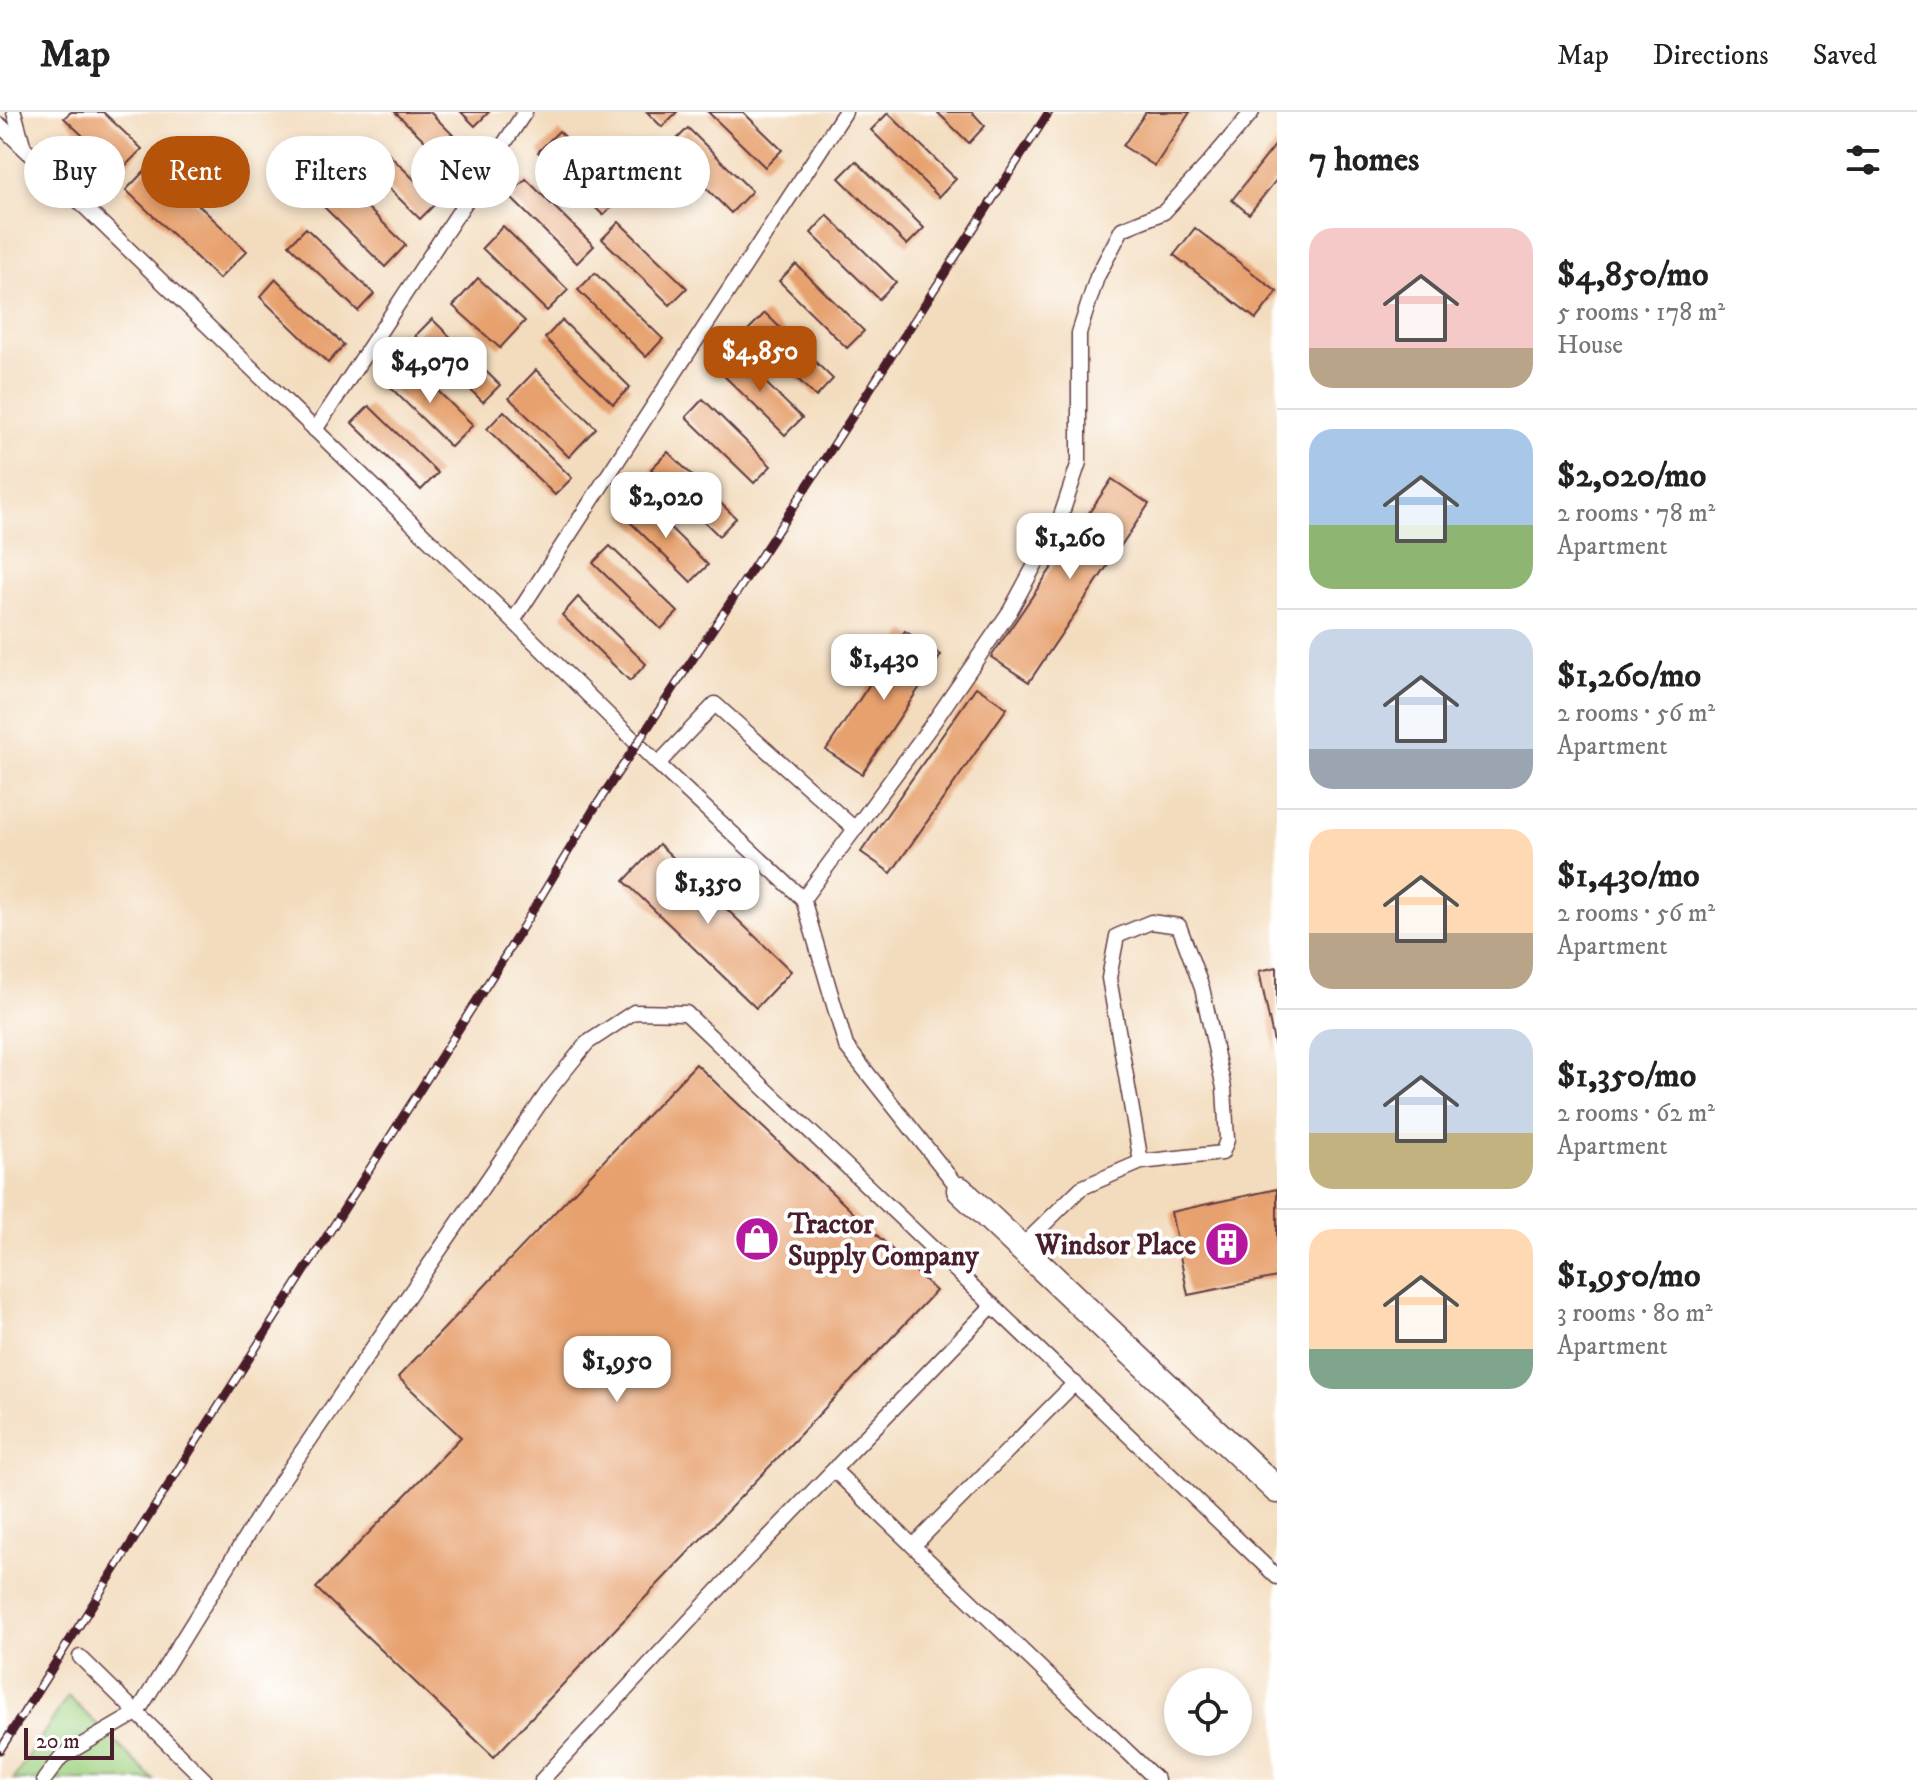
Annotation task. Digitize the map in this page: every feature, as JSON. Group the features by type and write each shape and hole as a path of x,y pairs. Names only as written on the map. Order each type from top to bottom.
{"street":[{"path":"960,1190 1275,1485"}],"lane":[{"path":"14,112 24,148"},
{"path":"315,430 525,112"},
{"path":"513,621 845,112"},
{"path":"803,899 933,723 1010,611 1060,519 1079,462 1079,333 1097,277 1122,229 1164,212 1252,112"},
{"path":"0,125 24,148"},
{"path":"86,208 658,764 803,899 846,1046 960,1190"},
{"path":"658,764 715,704 855,829"},
{"path":"1021,1247 1081,1188 1141,1162 1222,1153 1227,1140 1224,1088 1202,988 1179,926 1151,922 1117,936 1109,978 1141,1162"},
{"path":"44,1780 61,1757 137,1713 270,1498 549,1090 587,1043 634,1012 686,1013 1277,1577"},
{"path":"542,1780 721,1586 993,1305"},
{"path":"913,1546 1075,1383"},
{"path":"834,1470 1157,1780"},
{"path":"80,1657 205,1780"}],"green space":[{"path":"68,1696 154,1780 13,1780"}],"building":[{"path":"71,112 103,112 141,150 125,166 125,136 83,136 64,118"},
{"path":"395,112 430,112 454,136 420,136"},
{"path":"461,112 489,112 475,126"},
{"path":"647,112 677,112 662,127"},
{"path":"708,112 743,112 782,150 765,167"},
{"path":"937,112 972,112 985,126 969,143"},
{"path":"1146,112 1190,112 1155,166 1123,146"},
{"path":"888,113 956,179 939,197 871,130"},
{"path":"688,128 696,136 680,136"},
{"path":"1277,143 1277,179 1249,214 1232,200"},
{"path":"710,150 752,191 731,213 710,192"},
{"path":"395,161 411,176 411,208 431,208 420,219 395,194"},
{"path":"856,161 924,228 907,245 839,178"},
{"path":"141,174 141,204 126,190"},
{"path":"526,179 535,188 535,208 555,208 594,246 577,263 519,206 519,186"},
{"path":"145,208 202,208 247,251 219,279"},
{"path":"325,208 368,208 406,245 385,267"},
{"path":"596,208 610,208 603,215"},
{"path":"827,215 896,282 879,299 811,233"},
{"path":"619,222 687,288 670,305 602,239"},
{"path":"503,226 568,290 547,311 482,248"},
{"path":"306,228 374,294 358,311 289,245"},
{"path":"1195,228 1277,292 1256,319 1174,255"},
{"path":"796,264 864,331 847,348 779,281"},
{"path":"595,273 663,339 646,357 578,290"},
{"path":"478,278 525,321 500,348 453,306"},
{"path":"276,279 344,345 328,363 260,297"},
{"path":"765,313 833,379 816,397 748,330"},
{"path":"432,319 500,385 483,402 415,336"},
{"path":"562,320 630,387 613,404 545,338"},
{"path":"734,352 802,418 785,435 717,369"},
{"path":"408,362 473,425 451,447 387,384"},
{"path":"536,370 596,428 569,457 509,398"},
{"path":"703,399 771,466 754,483 686,417"},
{"path":"369,406 438,473 421,490 352,423"},
{"path":"504,411 572,478 555,495 487,429"},
{"path":"668,452 736,518 719,536 651,469"},
{"path":"1112,479 1149,504 1029,682 991,657"},
{"path":"640,498 708,565 691,582 623,515"},
{"path":"610,546 678,612 661,629 593,563"},
{"path":"578,597 646,664 630,681 562,615"},
{"path":"905,631 941,655 862,774 826,750"},
{"path":"976,687 1007,708 891,873 861,852"},
{"path":"659,844 791,971 756,1008 624,881"},
{"path":"1277,967 1277,1052 1276,1052 1259,971"},
{"path":"696,1064 936,1291 494,1757 316,1588 461,1437 398,1377"},
{"name":"Windsor Place","path":"1277,1189 1277,1277 1188,1295 1171,1212"}],"railway":[{"path":"0,1750 507,953 592,812 1049,112"}],"place":[{"name":"Tractor Supply Company","path":"757,1239"},
{"name":"Windsor Place","path":"1227,1244"}]}
